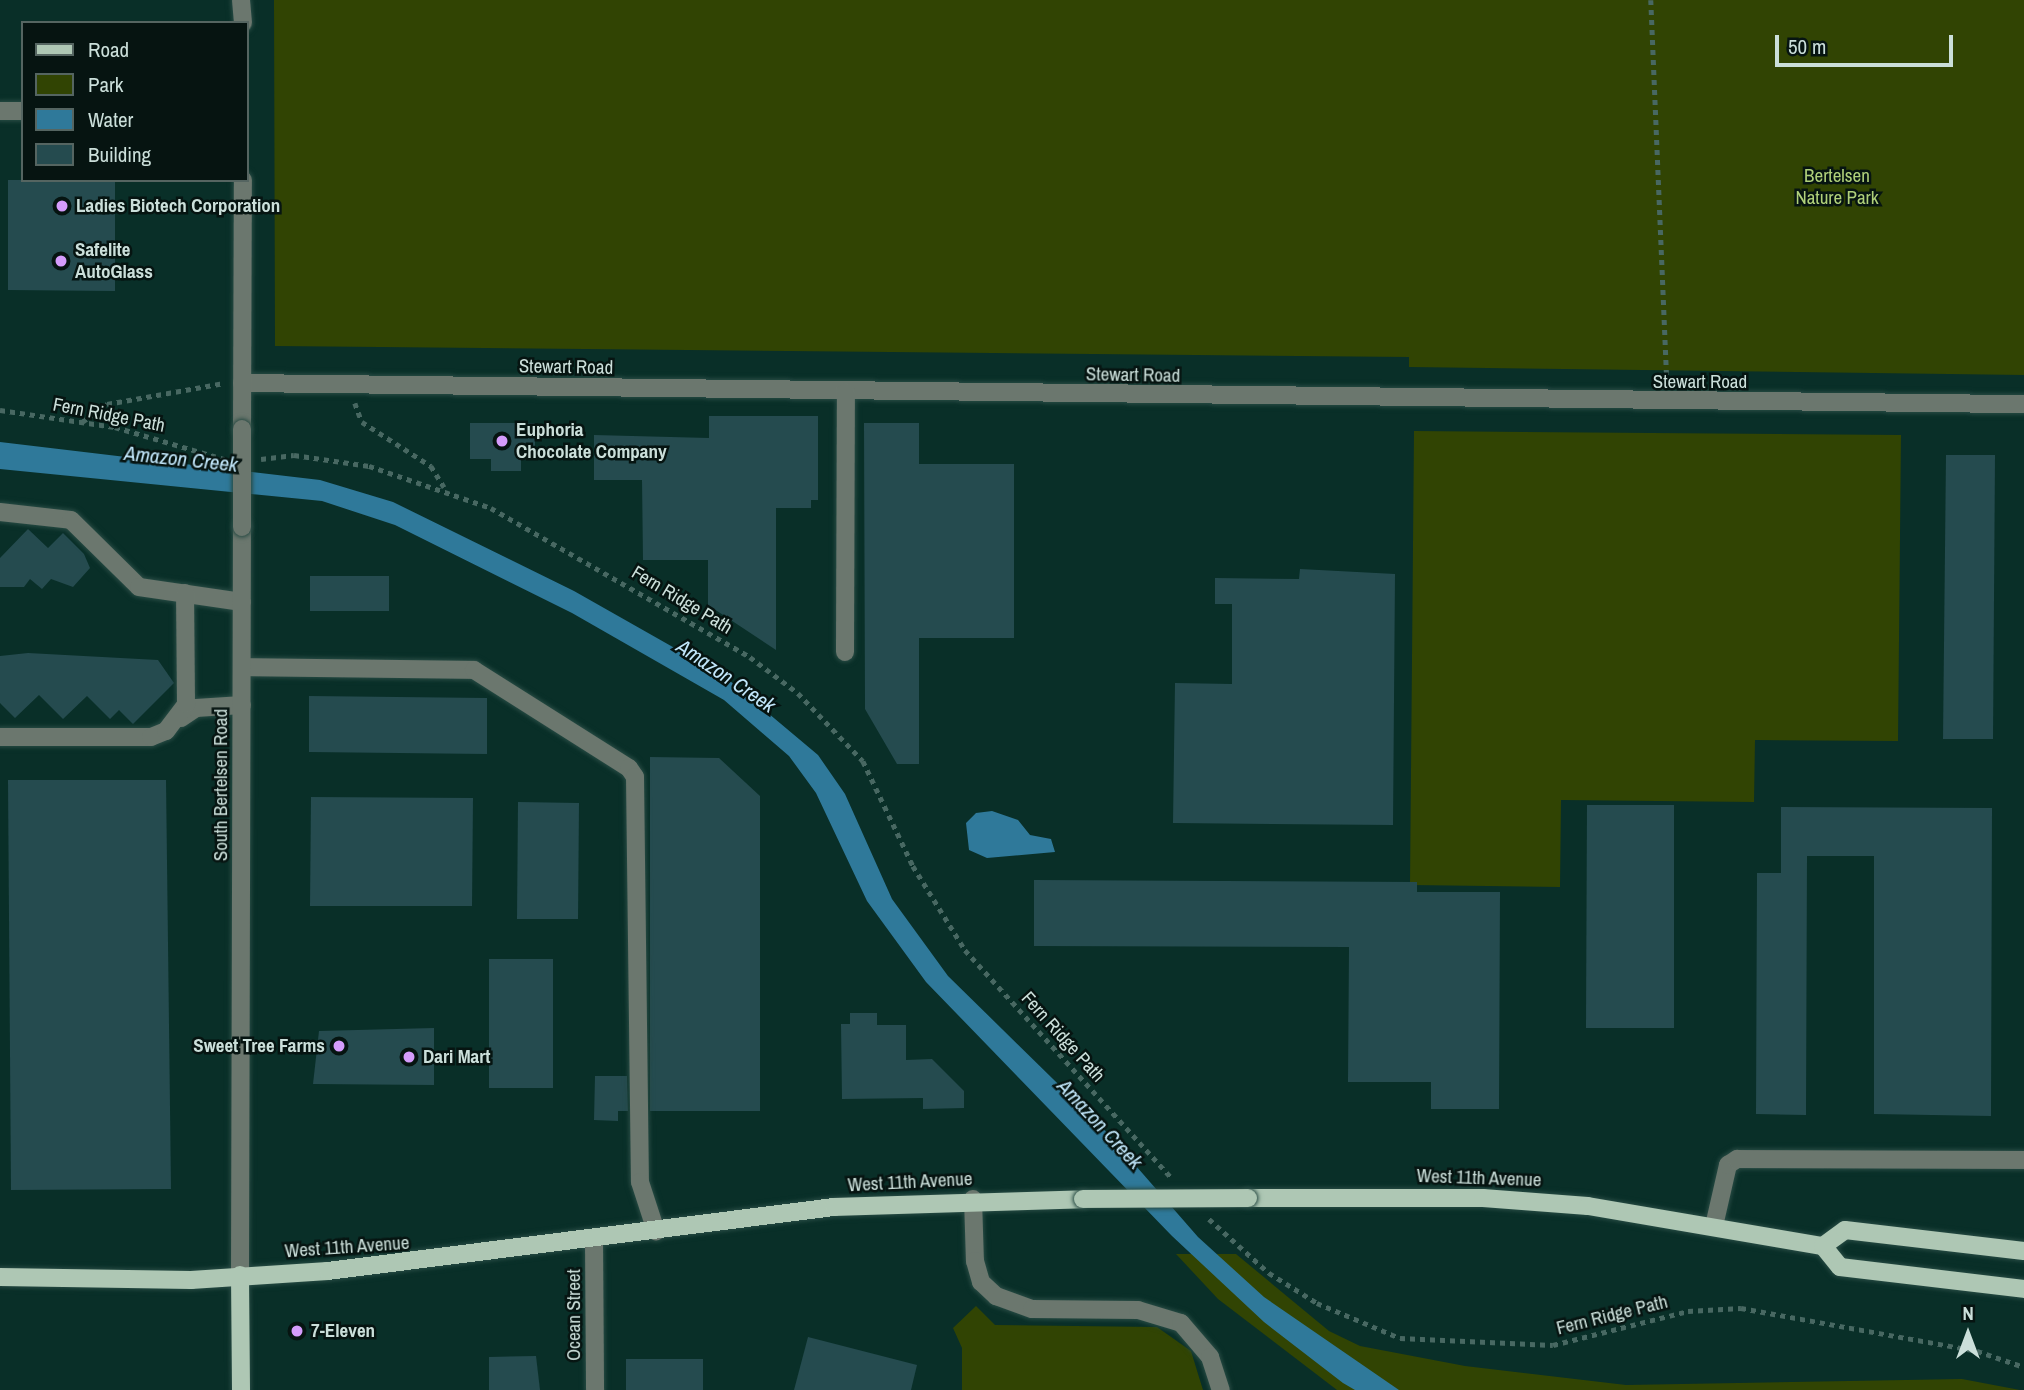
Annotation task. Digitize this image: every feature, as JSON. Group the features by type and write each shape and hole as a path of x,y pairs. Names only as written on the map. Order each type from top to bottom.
{"main road":[{"name":"West 11th Avenue","path":"0,1277 191,1280 404,1265 834,1208 973,1199 1506,1199 1714,1226 1823,1246"},
{"path":"2024,1251 1845,1230 1823,1246 1840,1267 2024,1289"},
{"name":"South Bertelsen Road","path":"240,1275 241,1390"}],"street":[{"path":"241,0 243,21"},
{"path":"0,111 21,111"},
{"name":"South Bertelsen Road","path":"240,1275 243,182"},
{"name":"Stewart Road","path":"242,383 1668,403 2024,404"},
{"path":"845,652 846,392"},
{"path":"0,512 71,520 134,584 242,602"},
{"path":"185,593 188,708"},
{"path":"242,667 474,670 629,768 635,777 640,1182 656,1231"},
{"path":"0,737 151,737 188,708 242,705"},
{"path":"1714,1226 1728,1165 1737,1159 2024,1160"},
{"path":"973,1199 975,1261 981,1282 996,1296 1032,1309 1138,1310 1181,1323 1210,1357 1221,1390"},
{"name":"Ocean Street","path":"594,1240 595,1390"}],"path":[{"path":"1651,0 1668,403"},
{"path":"82,422 107,404 242,383"},
{"path":"353,385 362,422 431,466 444,488"},
{"name":"Fern Ridge Path","path":"0,410 82,422 234,459"},
{"name":"Fern Ridge Path","path":"246,460 330,458 444,488 643,593 750,657 817,710 863,761 913,866 965,950 1139,1142"},
{"name":"Fern Ridge Path","path":"1228,1240 1269,1273 1351,1320 1440,1344 1553,1345 1688,1311 1741,1308 1977,1351 2024,1367"}],"green space":[{"name":"Bertelsen Nature Park","path":"274,0 2024,0 2024,375 1409,367 1409,357 275,346"},
{"path":"1414,431 1901,435 1898,741 1755,740 1754,802 1561,800 1560,887 1410,885"},
{"path":"1176,1254 1236,1254 1329,1331 1360,1346 1465,1366 1626,1385 1962,1379 2020,1390 1337,1390 1218,1299"},
{"path":"976,1306 995,1325 1157,1327 1191,1351 1203,1390 962,1390 962,1348 953,1328"}],"water":[{"path":"0,442 320,480 393,502 574,591 724,676 818,755 845,794 892,899 948,976 1102,1127 1198,1237 1264,1297 1399,1390 1355,1390 1343,1383 1264,1322 1172,1236 926,982 867,901 816,793 789,756 724,700 572,613 395,525 322,501 0,469"},
{"path":"992,811 1018,820 1030,835 1051,839 1055,852 987,858 969,850 966,823 976,813"}],"building":[{"path":"8,180 115,182 115,291 8,290"},
{"path":"709,416 818,416 818,500 811,500 811,508 776,508 776,650 708,605 708,560 643,560 642,480 594,480 594,435 709,438"},
{"name":"Euphoria Chocolate Company","path":"470,423 535,423 535,460 521,460 521,471 491,471 491,459 470,459"},
{"path":"864,423 919,423 919,464 1014,464 1014,638 919,638 919,764 897,764 865,709"},
{"path":"1946,455 1995,455 1993,739 1943,739"},
{"path":"28,529 48,548 63,533 84,554 90,568 73,587 51,579 42,589 30,579 24,587 0,587 0,558"},
{"path":"1300,569 1395,574 1393,825 1173,823 1175,683 1232,684 1232,604 1215,604 1215,578 1299,579"},
{"path":"310,576 389,576 389,611 310,611"},
{"path":"28,653 158,660 174,683 133,724 119,710 110,719 87,696 63,719 39,695 15,718 0,703 0,656"},
{"path":"309,696 487,698 487,754 309,752"},
{"path":"650,757 719,758 760,796 760,1111 650,1111"},
{"path":"8,780 166,780 171,1189 11,1190"},
{"path":"311,797 473,798 472,906 310,906"},
{"path":"518,802 579,803 578,919 517,919"},
{"path":"1587,805 1674,805 1674,1028 1586,1028"},
{"path":"1781,807 1992,808 1991,1116 1874,1114 1874,856 1807,856 1806,1115 1756,1114 1757,873 1781,873"},
{"path":"1034,880 1417,882 1417,892 1500,892 1499,1109 1431,1109 1431,1082 1348,1082 1349,947 1034,946"},
{"path":"489,959 553,959 553,1088 489,1088"},
{"path":"850,1013 877,1013 877,1025 906,1025 906,1060 932,1059 964,1091 964,1108 923,1109 923,1098 842,1099 841,1024 850,1024"},
{"path":"434,1028 434,1085 313,1084 319,1031"},
{"path":"595,1076 627,1076 628,1111 618,1111 618,1121 594,1120"},
{"path":"808,1337 917,1365 911,1390 794,1390"},
{"path":"536,1356 540,1390 489,1390 489,1357"},
{"path":"626,1359 703,1359 703,1390 626,1390"}],"place":[{"name":"Ladies Biotech Corporation","path":"62,206"},
{"name":"Safelite AutoGlass","path":"61,261"},
{"name":"Euphoria Chocolate Company","path":"502,441"},
{"name":"Sweet Tree Farms","path":"339,1046"},
{"name":"Dari Mart","path":"409,1057"},
{"name":"7-Eleven","path":"297,1331"}],"water label":[{"name":"Amazon Creek","path":"181,459"},
{"name":"Amazon Creek","path":"726,676"},
{"name":"Amazon Creek","path":"1100,1124"}]}
